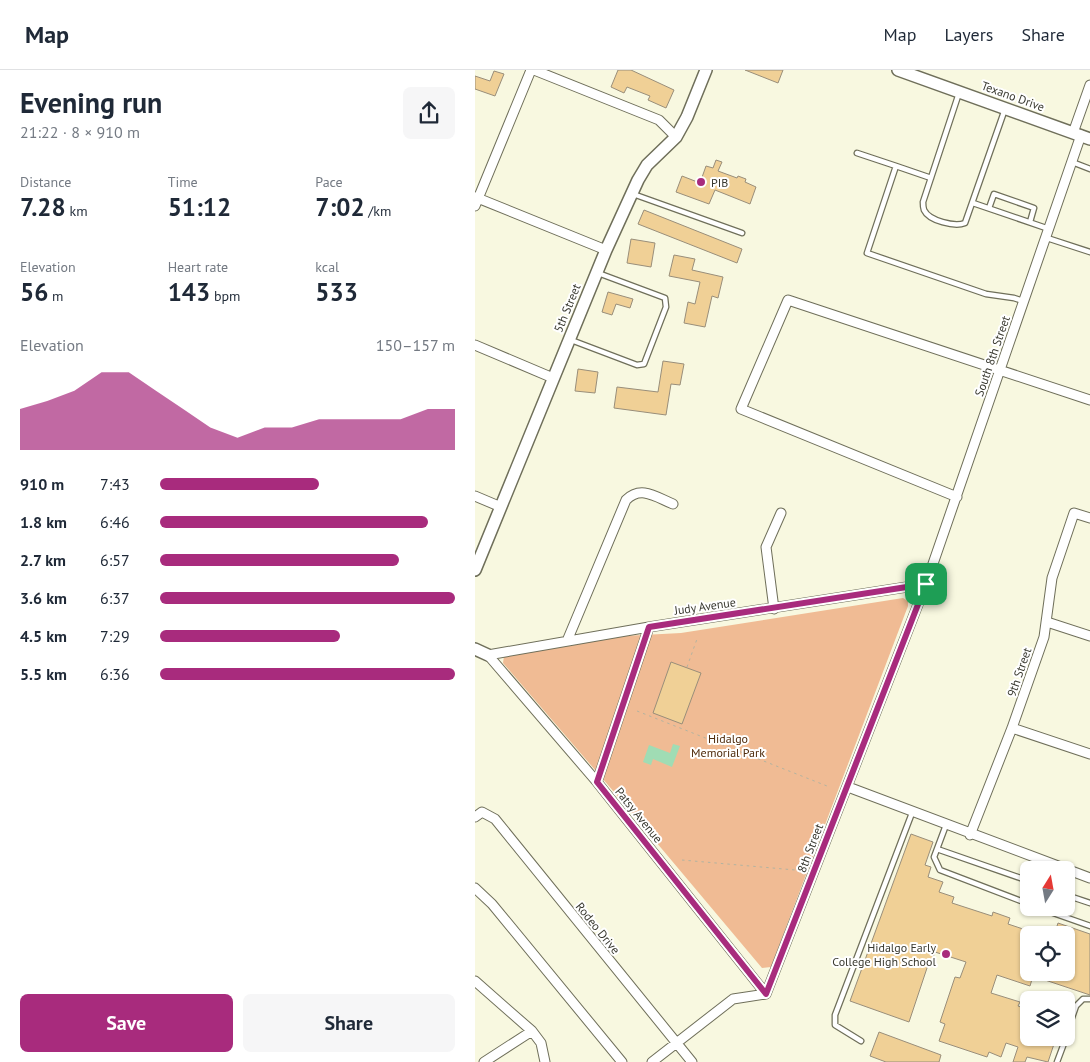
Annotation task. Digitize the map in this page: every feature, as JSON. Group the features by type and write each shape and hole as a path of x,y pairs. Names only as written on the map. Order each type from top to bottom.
{"street":[{"path":"606,250 476,200 533,70 659,120 676,137"},
{"name":"5th Street","path":"475,570 569,339 631,194 647,165 676,137 687,118 706,70"},
{"name":"Texano Drive","path":"898,70 1081,136"},
{"path":"1081,136 1090,85"},
{"name":"South 8th Street","path":"926,584 1081,136"},
{"path":"957,497 741,409 788,300 1090,400"},
{"path":"475,345 553,378"},
{"path":"567,641 626,500 632,494 642,491 673,504"},
{"path":"475,496 501,507"},
{"path":"775,609 767,547 781,513"},
{"name":"9th Street","path":"970,834 1012,728 1044,637 1052,578 1074,513 1090,518"},
{"name":"Judy Avenue","path":"488,655 649,627 775,609 926,584"},
{"name":"8th Street","path":"766,994 926,584"},
{"path":"1047,622 1090,636"},
{"path":"597,782 649,627"},
{"path":"475,649 488,655"},
{"name":"Patsy Avenue","path":"488,655 597,782 766,994"},
{"path":"1012,728 1090,754"},
{"path":"848,787 1090,878"},
{"name":"Rodeo Drive","path":"479,815 495,819 692,1062"},
{"path":"475,888 492,904 622,1062"},
{"path":"475,981 532,1031 541,1043 545,1062"},
{"path":"653,1062 733,999 766,994"},
{"path":"483,1062 532,1031"}],"lane":[{"path":"959,92 923,202 924,211 930,217 958,226 965,223 1005,108"},
{"path":"857,154 931,178"},
{"path":"1072,162 1090,169"},
{"path":"896,166 867,254 986,294 1014,298 1024,302"},
{"path":"631,194 742,233"},
{"path":"989,208 995,194 1035,208 1030,222"},
{"path":"973,203 1030,222 1090,252"},
{"path":"569,339 637,365 644,364 666,307 665,298 597,272"},
{"path":"861,1042 835,1025 835,1015 913,812"},
{"path":"945,825 937,849 935,864 940,870 1020,901"},
{"path":"937,849 1020,878"},
{"path":"1075,898 1090,903"},
{"path":"1062,916 1090,926"},
{"path":"1075,1009 1083,999 1090,999"},
{"path":"1057,1062 1063,1046"}],"path":[{"path":"687,667 697,639"},
{"path":"637,711 827,786"},
{"path":"682,860 795,870"}],"green space":[{"name":"Hidalgo Memorial Park","path":"903,598 908,601 908,606 771,967 762,968 503,663 504,656 624,636 681,633"}],"shaded area":[{"path":"673,744 680,746 672,767 653,759 651,765 643,762 649,745 670,753"}],"building":[{"path":"618,70 631,70 674,90 666,108 648,100 650,96 627,87 624,93 611,87"},
{"path":"745,70 783,70 778,83"},
{"path":"494,71 504,74 495,96 475,89 475,76 490,81"},
{"path":"716,160 722,162 718,171 737,178 738,176 746,179 745,182 756,187 750,204 715,190 709,204 676,192 682,176 700,183 706,166 713,168"},
{"path":"644,210 742,249 737,263 638,224"},
{"path":"631,239 655,243 651,267 627,263"},
{"path":"674,255 695,259 692,270 723,277 718,298 712,296 705,327 684,323 688,302 695,304 700,282 669,276"},
{"path":"608,292 633,299 630,308 616,304 612,315 602,312"},
{"path":"663,361 684,364 680,385 671,384 666,415 614,408 617,387 658,392"},
{"path":"578,369 598,372 595,393 575,391"},
{"path":"671,662 701,673 682,724 653,713"},
{"path":"911,834 933,842 925,865 931,867 928,877 943,882 939,892 954,897 952,903 992,916 993,912 1010,918 1008,924 1020,928 1020,981 1032,981 1030,986 997,975 991,993 1020,1002 1018,1006 1020,1007 1020,1046 1053,1046 1048,1062 1027,1057 1025,1062 1013,1062 1018,1047 1006,1043 1001,1057 989,1052 987,1057 939,1041 945,1024 940,1022 955,977 960,978 966,962 935,952 932,960 930,959 909,1022 850,1001"},
{"path":"1075,929 1090,934 1090,995 1048,981 1075,981"},
{"path":"879,1032 941,1055 939,1062 886,1062 870,1056"}],"place":[{"name":"PIB","path":"701,182"},
{"name":"Hidalgo Early College High School","path":"946,954"}],"route":[{"path":"926,584 766,994 597,782 649,627 775,609 926,584"}]}
